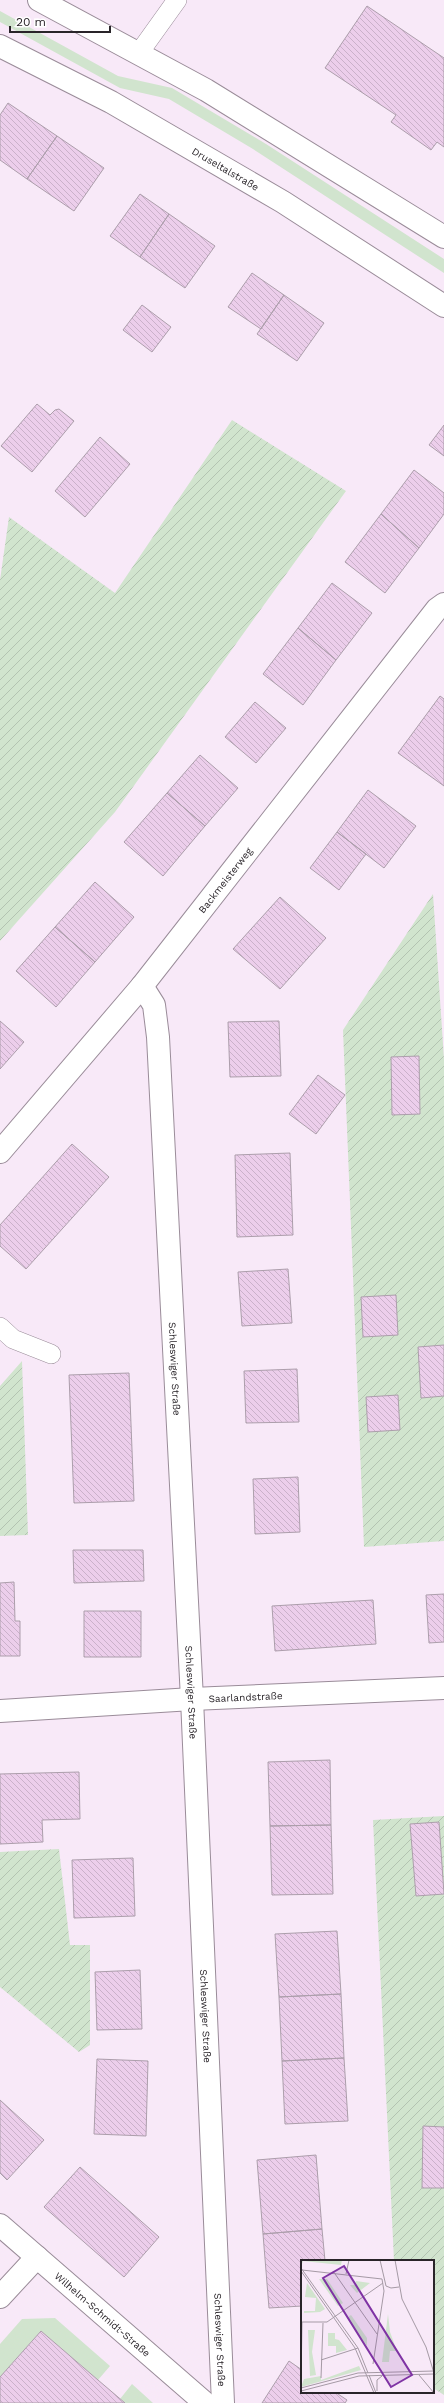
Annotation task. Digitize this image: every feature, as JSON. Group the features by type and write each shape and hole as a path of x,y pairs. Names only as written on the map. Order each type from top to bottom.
{"street":[{"path":"39,0 206,90 444,237"},
{"name":"Druseltalstraße","path":"0,46 112,102 283,202 444,306"},
{"name":"Backmeisterweg","path":"0,1152 142,986 437,609 444,604"},
{"name":"Schleswiger Straße","path":"142,986 154,1005 158,1036 192,1699 224,2403"},
{"name":"Saarlandstraße","path":"0,1711 192,1699 444,1688"},
{"name":"Wilhelm-Schmidt-Straße","path":"0,2225 205,2403"},
{"path":"0,2297 37,2257"}],"lane":[{"path":"139,53 172,2"},
{"path":"0,1327 13,1339 51,1354"}],"green space":[{"path":"0,11 118,76 172,88 266,144 444,259 444,273 253,149 169,99 120,88 0,22"},
{"path":"232,420 346,491 115,812 0,941 0,580 9,517 115,593"},
{"path":"433,894 444,1059 444,1541 364,1547 343,1030"},
{"path":"22,1361 28,1535 0,1536 0,1386"},
{"path":"444,1816 444,2395 434,2389 434,2260 394,2260 373,1820"},
{"path":"59,1849 70,1945 90,1945 90,2045 79,2052 0,1987 0,1852"},
{"path":"55,2318 110,2366 98,2380 41,2331 0,2377 0,2344 22,2319"},
{"path":"132,2384 153,2403 125,2403 120,2399"}],"building":[{"path":"367,6 444,58 444,147 437,142 431,150 391,122 396,115 325,68"},
{"path":"8,103 57,136 27,179 0,160 0,115"},
{"path":"57,136 104,168 74,211 27,179"},
{"path":"140,194 169,214 140,257 110,236"},
{"path":"169,214 215,246 185,288 140,257"},
{"path":"252,273 284,295 261,329 228,307"},
{"path":"284,295 324,323 297,361 257,334"},
{"path":"142,305 171,327 152,352 123,330"},
{"path":"37,404 50,415 55,410 59,409 74,421 32,472 1,446"},
{"path":"444,425 444,456 429,445"},
{"path":"100,437 130,464 85,517 55,491"},
{"path":"414,470 444,493 444,514 419,548 381,514"},
{"path":"381,514 419,548 385,593 345,562"},
{"path":"332,583 372,613 336,660 298,628"},
{"path":"298,628 336,660 303,705 263,674"},
{"path":"440,696 444,699 444,786 398,753"},
{"path":"255,702 286,728 256,763 225,737"},
{"path":"200,755 238,788 205,826 167,793"},
{"path":"368,790 416,826 384,868 337,832"},
{"path":"167,793 205,826 163,876 124,842"},
{"path":"337,832 366,854 339,890 310,868"},
{"path":"95,882 134,917 95,962 55,927"},
{"path":"280,897 326,938 280,989 233,949"},
{"path":"55,927 95,962 56,1007 16,971"},
{"path":"0,1021 24,1042 0,1069"},
{"path":"279,1021 281,1076 230,1077 228,1022"},
{"path":"419,1056 420,1114 392,1115 391,1057"},
{"path":"318,1075 345,1095 316,1134 289,1114"},
{"path":"72,1144 109,1177 26,1269 0,1246 0,1225"},
{"path":"290,1153 293,1235 237,1237 235,1155"},
{"path":"288,1269 292,1323 242,1326 238,1272"},
{"path":"396,1295 398,1335 363,1337 361,1297"},
{"path":"444,1345 444,1396 421,1398 418,1347"},
{"path":"297,1369 299,1422 246,1423 244,1371"},
{"path":"129,1373 134,1501 74,1503 69,1375"},
{"path":"398,1395 400,1430 368,1432 366,1397"},
{"path":"298,1477 300,1532 255,1534 253,1479"},
{"path":"73,1550 143,1550 144,1581 74,1583"},
{"path":"14,1582 15,1621 20,1621 20,1656 0,1656 0,1583"},
{"path":"444,1594 444,1642 429,1643 426,1595"},
{"path":"373,1600 376,1644 275,1651 272,1606"},
{"path":"84,1611 141,1611 141,1657 84,1657"},
{"path":"330,1760 331,1825 270,1826 268,1762"},
{"path":"79,1772 80,1819 42,1820 43,1842 0,1844 0,1774"},
{"path":"439,1822 444,1894 416,1896 410,1824"},
{"path":"331,1825 333,1894 272,1895 270,1826"},
{"path":"133,1858 135,1916 74,1918 72,1860"},
{"path":"337,1931 341,1994 279,1997 275,1934"},
{"path":"140,1970 142,2029 97,2030 95,1972"},
{"path":"341,1994 344,2058 282,2061 279,1997"},
{"path":"344,2058 348,2121 285,2124 282,2061"},
{"path":"97,2059 148,2061 146,2136 94,2134"},
{"path":"0,2100 44,2140 7,2180 0,2173"},
{"path":"423,2126 444,2127 444,2188 422,2188"},
{"path":"316,2155 322,2229 263,2234 257,2160"},
{"path":"80,2167 159,2237 124,2277 44,2207"},
{"path":"322,2229 325,2260 301,2260 301,2306 269,2308 263,2234"},
{"path":"41,2331 125,2403 0,2403 0,2377"},
{"path":"289,2361 301,2369 301,2393 336,2393 347,2400 345,2403 262,2403"}]}
